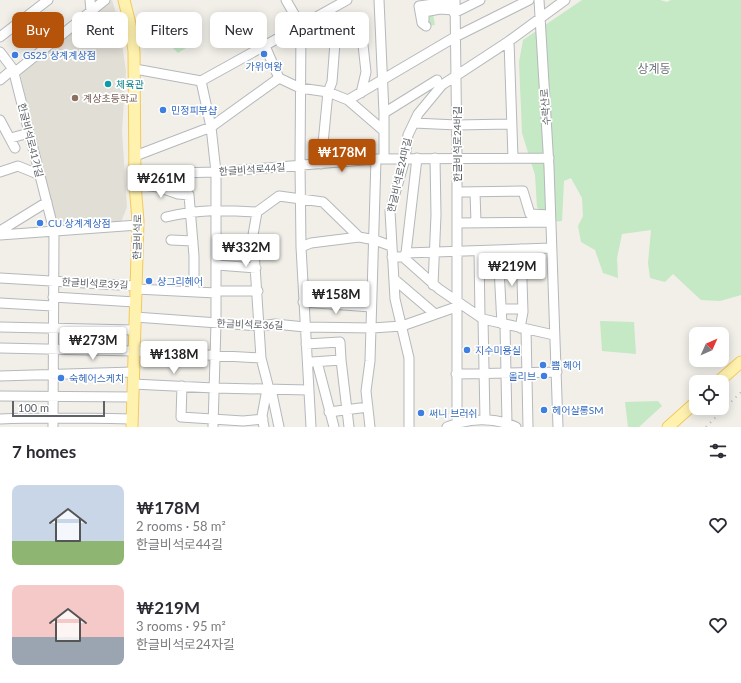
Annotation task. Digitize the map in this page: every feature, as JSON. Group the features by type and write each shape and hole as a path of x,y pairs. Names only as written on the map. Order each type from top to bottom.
{"main road":[{"name":"한글비석로","path":"124,0 130,24 135,69 135,179 138,225 132,423"},
{"path":"727,375 739,365"},
{"path":"668,427 689,408"}],"street":[{"path":"0,38 48,0"},
{"path":"90,0 91,11"},
{"path":"0,80 14,71 105,0"},
{"path":"286,0 293,12"},
{"path":"326,12 347,0"},
{"path":"370,427 366,391 370,361 370,307 380,159 384,131 379,0"},
{"path":"426,26 422,23 419,6 454,6 480,0"},
{"path":"348,100 455,37 529,0"},
{"name":"수락산로","path":"539,0 549,158 558,427"},
{"name":"한글비석로24마길","path":"409,427 410,358 395,298 390,211 405,159 408,135 427,100 442,84 509,41 565,0"},
{"name":"한글비석로24바길","path":"454,6 457,125 457,423"},
{"path":"321,164 328,92 332,82 335,44 342,40 360,41 363,45 365,78 360,93"},
{"path":"509,41 513,158"},
{"path":"135,69 201,81 261,48"},
{"path":"266,48 279,78 300,88 328,92 348,100 384,131"},
{"path":"301,48 301,247 304,327 311,427"},
{"name":"한글비석로41가길","path":"0,52 14,71 54,231"},
{"path":"135,156 211,127 279,78"},
{"path":"384,113 437,80"},
{"path":"201,81 211,127 216,172 216,323 213,423"},
{"path":"0,120 15,148"},
{"path":"414,123 457,125 512,124"},
{"path":"10,138 29,133"},
{"path":"404,255 417,158"},
{"path":"433,285 435,252 435,158"},
{"name":"한글비석로44길","path":"135,179 380,159 549,158"},
{"path":"0,172 18,166 40,175"},
{"path":"135,179 178,194 189,195 193,241 194,292"},
{"path":"457,192 523,191 530,214 550,218"},
{"path":"475,192 476,222"},
{"path":"166,217 191,211 217,209 257,212 279,196 300,198 323,202 359,237"},
{"path":"0,231 47,202"},
{"path":"257,212 253,235 258,291 261,358 279,427"},
{"path":"457,223 550,218"},
{"path":"0,235 138,225"},
{"name":"한글비석로39길","path":"54,231 54,281"},
{"path":"301,247 311,243 359,237 375,240 391,246"},
{"path":"171,240 193,241"},
{"path":"392,257 435,252 551,248"},
{"path":"521,249 528,427"},
{"path":"479,250 485,420"},
{"path":"498,250 506,373 507,424"},
{"path":"404,255 433,285 456,304 481,318 554,335"},
{"path":"216,265 256,268"},
{"name":"한글비석로39길","path":"0,278 113,284 136,287"},
{"path":"394,278 435,314"},
{"path":"53,427 52,374 54,281"},
{"path":"113,284 113,301"},
{"path":"136,287 194,292 258,291"},
{"path":"0,303 53,301 135,302"},
{"path":"304,302 370,307"},
{"name":"한글비석로36길","path":"135,317 260,326 275,324 304,327 370,328 402,326 435,314 456,304"},
{"path":"501,309 523,309"},
{"path":"0,327 134,330"},
{"path":"338,328 338,342 340,342 349,427"},
{"path":"306,344 338,342"},
{"path":"0,348 134,351 261,358"},
{"path":"307,362 341,360"},
{"path":"317,362 334,427"},
{"path":"0,376 133,372"},
{"path":"456,374 557,372"},
{"path":"133,384 214,388 308,390"},
{"path":"182,386 181,417 213,423 243,421 264,423 269,389"},
{"path":"0,396 53,395 133,397"},
{"path":"329,412 368,407"},
{"path":"0,418 53,416 132,423"},
{"path":"447,427 474,419 507,424 516,427"}],"shaded area":[{"name":"계상초등학교","path":"112,0 116,12 97,12"},
{"name":"계상초등학교","path":"72,32 72,48 123,48 126,71 122,131 127,207 121,222 59,226 56,222 20,73 52,48 64,48 64,38"}],"green space":[{"path":"582,0 660,0 667,2 671,0 741,0 741,295 720,301 701,300 673,274 665,282 650,278 648,263 651,230 622,234 617,258 618,278 603,273 595,250 581,242 578,226 583,216 582,198 571,178 564,181 562,221 550,222 537,207 535,175 522,133 519,62 523,40"},
{"path":"433,14 435,25 428,26 426,15"},
{"path":"173,48 186,48 178,53"},
{"path":"600,321 634,322 636,354 602,351"},
{"path":"658,401 662,406 639,427 628,427 625,402"}],"railway":[{"path":"706,427 741,392"}],"place":[{"name":"가위여왕","path":"264,54"},
{"name":"GS25 상계계상점","path":"15,55"},
{"name":"체육관","path":"108,84"},
{"name":"계상초등학교","path":"75,98"},
{"name":"민정피부샵","path":"163,110"},
{"name":"CU 상계계상점","path":"40,223"},
{"name":"샹그리헤어","path":"149,281"},
{"name":"지수미용실","path":"467,350"},
{"name":"쁨 헤어","path":"543,365"},
{"name":"올리브","path":"544,376"},
{"name":"숙헤어스케치","path":"61,378"},
{"name":"헤어살롱SM","path":"544,410"},
{"name":"써니 브러쉬","path":"421,413"}],"district":[{"name":"상계동","path":"654,69"}]}
